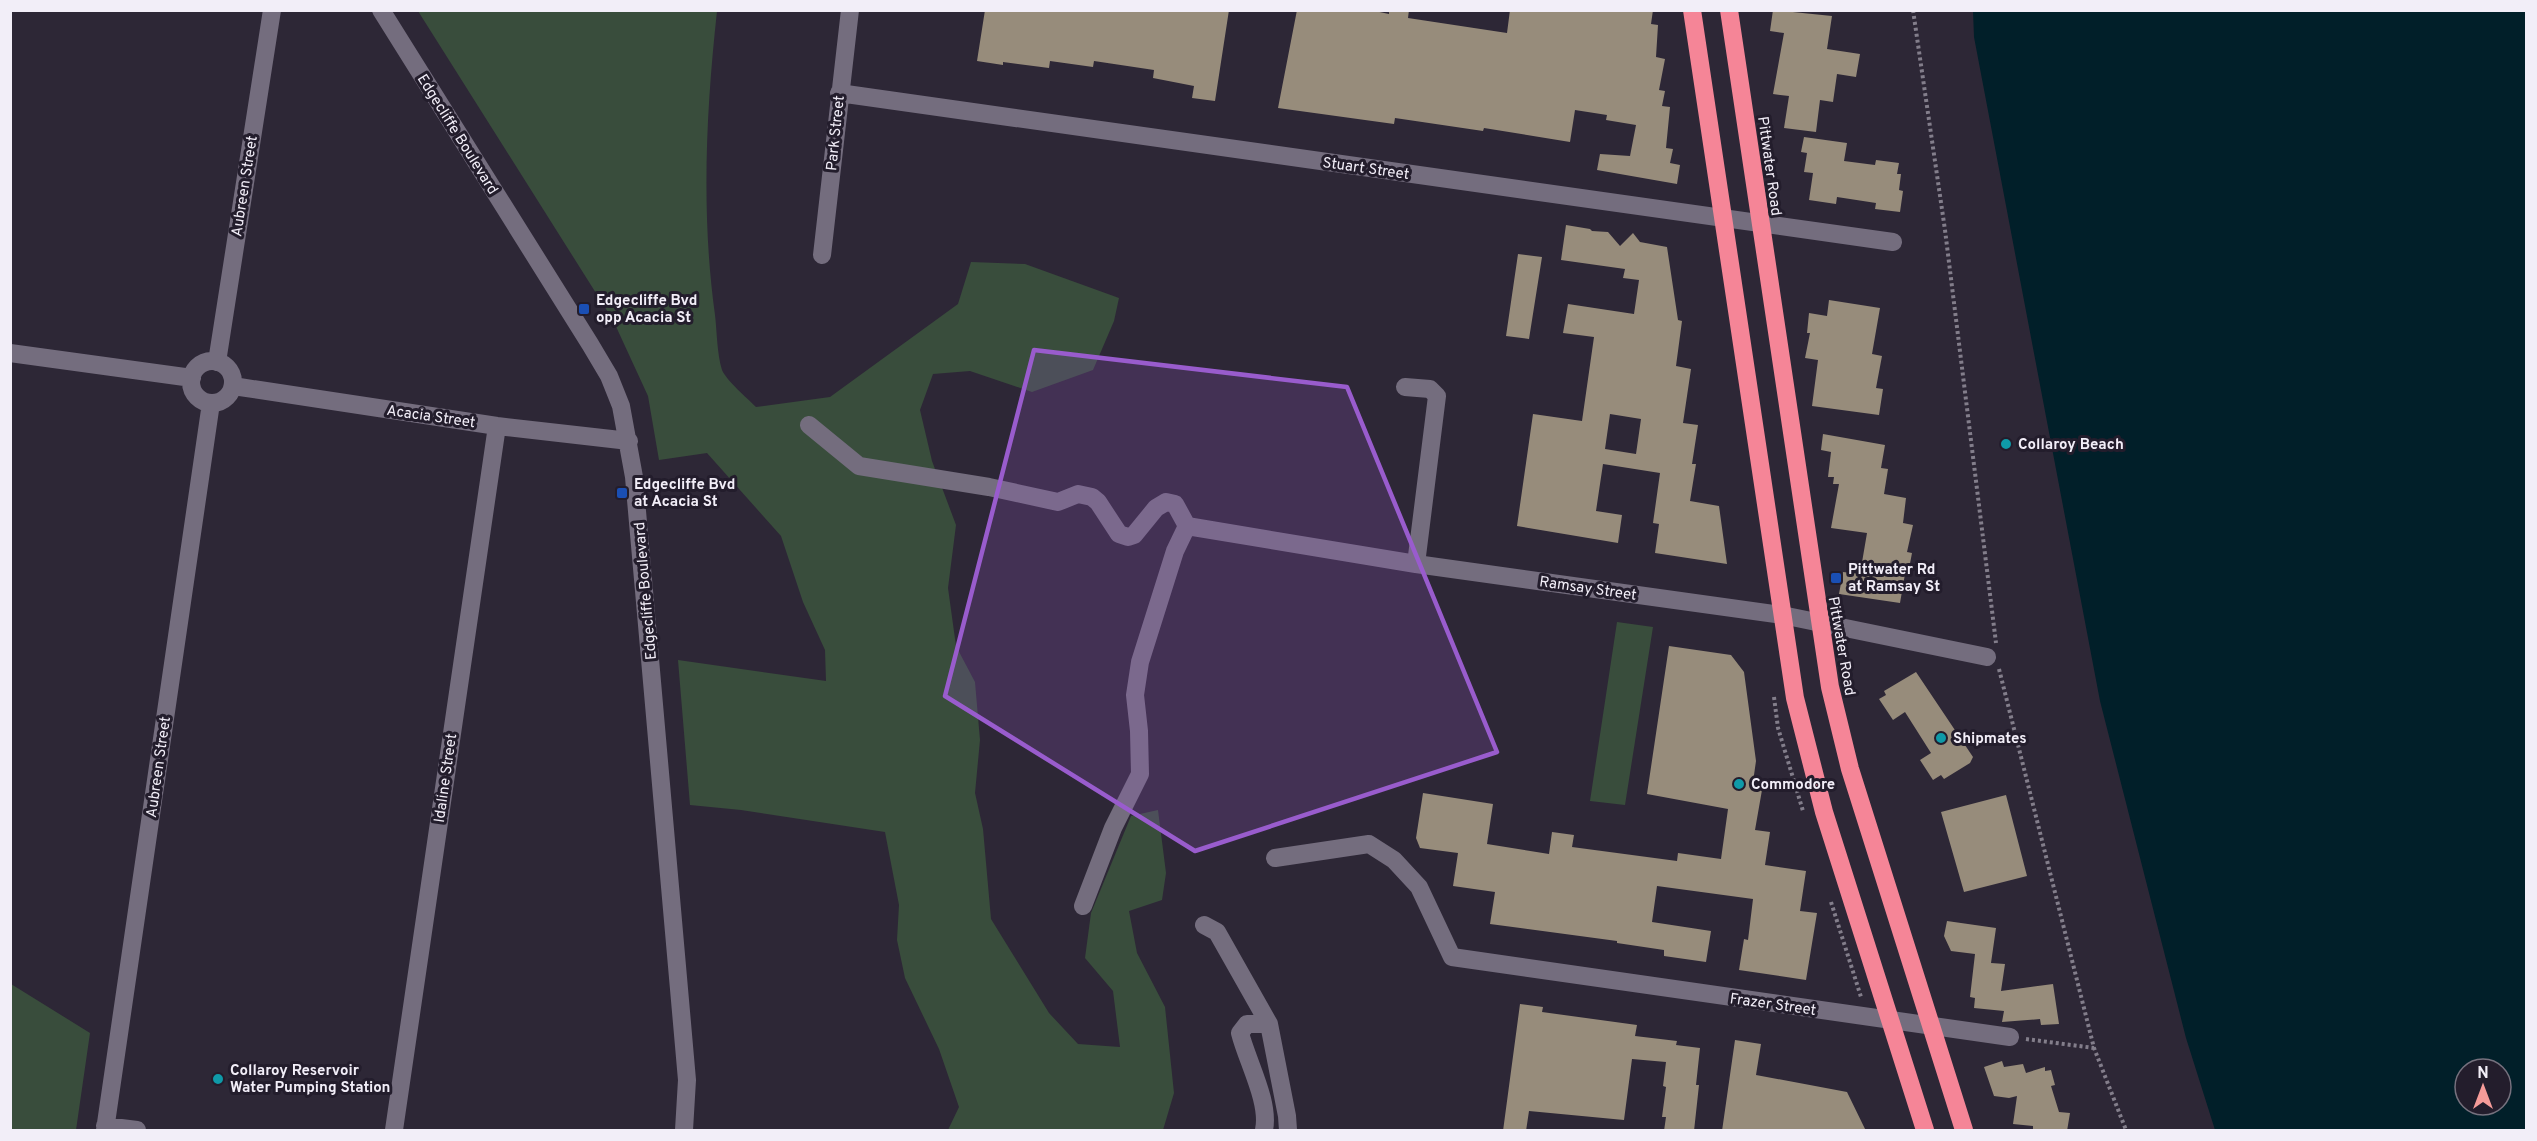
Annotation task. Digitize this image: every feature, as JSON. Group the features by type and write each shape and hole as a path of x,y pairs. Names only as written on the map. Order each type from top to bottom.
{"highway":[{"path":"1692,10 1795,698 1824,812 1925,1131"},
{"name":"Pittwater Road","path":"1729,10 1830,687 1850,770 1964,1131"}],"street":[{"name":"Aubreen Street","path":"217,362 272,10"},
{"name":"Edgecliffe Boulevard","path":"381,10 590,344 609,376 621,406 634,477 687,1080 684,1131"},
{"name":"Park Street","path":"822,255 850,10"},
{"name":"Stuart Street","path":"839,93 1893,242"},
{"path":"10,353 192,378"},
{"path":"217,362 230,371 233,386 224,399 211,403 201,399 195,393 192,378 201,365 217,362"},
{"name":"Acacia Street","path":"233,386 497,426 629,441"},
{"path":"1405,387 1430,389 1437,396 1416,564"},
{"name":"Aubreen Street","path":"105,1128 211,403"},
{"path":"809,425 860,466 989,487 1058,502 1078,494 1092,497 1098,502 1119,534 1128,537 1134,535 1156,508 1166,502 1174,504 1187,526 1175,551 1140,662 1136,695 1140,731 1140,774 1113,828 1083,906"},
{"name":"Idaline Street","path":"394,1131 497,426"},
{"name":"Ramsay Street","path":"1187,526 1416,564 1819,621 1987,657"},
{"name":"Frazer Street","path":"1275,858 1368,844 1394,860 1419,888 1452,957 2010,1037"},
{"path":"1204,925 1217,932 1269,1024 1288,1131"},
{"path":"1264,1131 1258,1079 1246,1056 1240,1033 1247,1024 1269,1024"},
{"path":"105,1128 137,1131"}],"path":[{"path":"1913,10 1945,230 1996,648 1987,657 2000,670 2094,1048 2126,1131"},
{"path":"2010,1037 2094,1048"}],"highlighted area":[{"path":"1034,350 1347,387 1497,752 1195,851 945,696"}],"green space":[{"path":"418,11 717,11 708,125 707,201 708,239 718,350 724,374 756,407 830,397 958,304 971,262 1025,264 1119,298 1114,321 1093,370 1032,392 970,371 933,374 920,410 932,461 956,525 948,588 956,646 975,682 980,740 975,793 983,829 991,919 1049,1013 1078,1044 1120,1047 1113,991 1085,958 1091,913 1131,816 1158,810 1166,873 1162,900 1129,911 1137,953 1165,1007 1174,1093 1163,1130 948,1130 959,1107 939,1049 905,978 897,940 899,905 885,832 741,810 690,805 678,660 826,681 825,650 803,602 781,536 707,453 659,460 648,396 613,320"},
{"path":"1617,622 1653,627 1625,805 1590,801"},
{"path":"11,984 90,1033 76,1130 11,1130"}],"water":[{"path":"1973,11 2526,11 2526,1130 2215,1130 2186,1038 2100,701 1974,37"}],"building":[{"path":"985,10 1229,10 1215,101 1192,98 1194,86 1153,78 1154,70 1094,61 1093,67 1050,61 1049,68 977,61"},
{"path":"1297,10 1370,10 1389,14 1389,10 1409,10 1408,18 1507,33 1510,10 1653,10 1651,24 1658,25 1656,57 1665,59 1659,90 1665,91 1662,106 1670,107 1666,148 1673,149 1670,163 1680,165 1677,184 1597,170 1600,154 1630,156 1636,125 1606,120 1607,115 1575,110 1570,142 1484,128 1483,131 1395,118 1394,124 1278,108"},
{"path":"1773,10 1832,16 1827,49 1860,54 1856,77 1837,74 1833,102 1820,100 1816,132 1784,128 1789,96 1773,94 1784,33 1770,31"},
{"path":"1804,137 1847,143 1844,161 1875,165 1876,160 1899,163 1897,174 1901,174 1899,190 1903,191 1900,212 1875,209 1876,203 1837,197 1836,204 1809,200 1813,173 1804,172 1807,153 1801,152"},
{"path":"1566,225 1608,232 1620,246 1633,233 1640,242 1667,247 1678,320 1682,321 1676,366 1691,369 1683,423 1698,425 1692,464 1696,464 1690,501 1719,506 1727,564 1655,553 1659,524 1653,523 1660,473 1603,464 1596,511 1622,515 1618,543 1517,526 1533,414 1582,421 1594,337 1563,333 1568,304 1634,314 1639,280 1623,278 1625,269 1561,260","holes":["1610,414 1641,419 1636,454 1605,449"]},
{"path":"1518,254 1542,257 1529,339 1506,336"},
{"path":"1829,300 1880,308 1872,354 1882,356 1876,388 1883,389 1879,415 1812,406 1818,360 1805,358 1810,333 1807,333 1809,313 1827,316"},
{"path":"1823,434 1885,445 1881,468 1888,469 1884,494 1906,498 1903,523 1913,525 1907,552 1912,553 1908,574 1905,574 1900,603 1839,594 1843,572 1860,574 1867,533 1831,528 1839,484 1833,484 1834,477 1828,477 1831,452 1821,450"},
{"path":"1669,646 1731,655 1744,672 1756,761 1752,789 1762,790 1755,830 1770,832 1765,865 1806,871 1800,911 1817,913 1806,980 1739,970 1744,939 1748,940 1753,899 1657,886 1652,922 1711,931 1706,962 1664,956 1664,950 1617,943 1617,941 1490,924 1495,892 1453,886 1458,853 1420,848 1416,838 1423,793 1493,804 1487,844 1549,854 1552,832 1574,835 1572,847 1677,861 1678,853 1721,859 1728,809 1647,794"},
{"name":"Shipmates","path":"1916,672 1973,757 1970,763 1944,779 1941,775 1933,780 1920,760 1931,753 1905,712 1893,720 1879,699 1886,695 1884,691"},
{"path":"2006,795 2027,876 1964,892 1941,812"},
{"path":"1947,921 1996,928 1991,963 2005,964 2001,991 2053,984 2059,1024 2041,1025 2040,1019 2002,1022 2004,1011 1974,1008 1975,998 1970,997 1975,954 1951,951 1944,936"},
{"path":"1520,1004 1543,1007 1542,1012 1637,1025 1635,1036 1677,1041 1676,1045 1700,1048 1694,1131 1664,1131 1666,1117 1662,1117 1666,1087 1663,1086 1666,1062 1632,1059 1624,1120 1529,1111 1526,1131 1503,1131"},
{"path":"1735,1040 1761,1044 1756,1075 1847,1092 1866,1131 1722,1131"},
{"path":"2002,1061 2004,1067 2023,1064 2026,1073 2045,1067 2045,1071 2051,1070 2055,1085 2051,1086 2059,1112 2070,1113 2067,1131 2033,1131 2033,1126 2013,1124 2017,1096 2009,1098 1994,1096 1984,1067"}],"place":[{"name":"Edgecliffe Bvd opp Acacia St","path":"584,309"},
{"name":"Collaroy Beach","path":"2006,444"},
{"name":"Edgecliffe Bvd at Acacia St","path":"622,493"},
{"name":"Pittwater Rd at Ramsay St","path":"1836,578"},
{"name":"Shipmates","path":"1941,738"},
{"name":"Commodore","path":"1739,784"},
{"name":"Collaroy Reservoir Water Pumping Station","path":"218,1079"}]}
